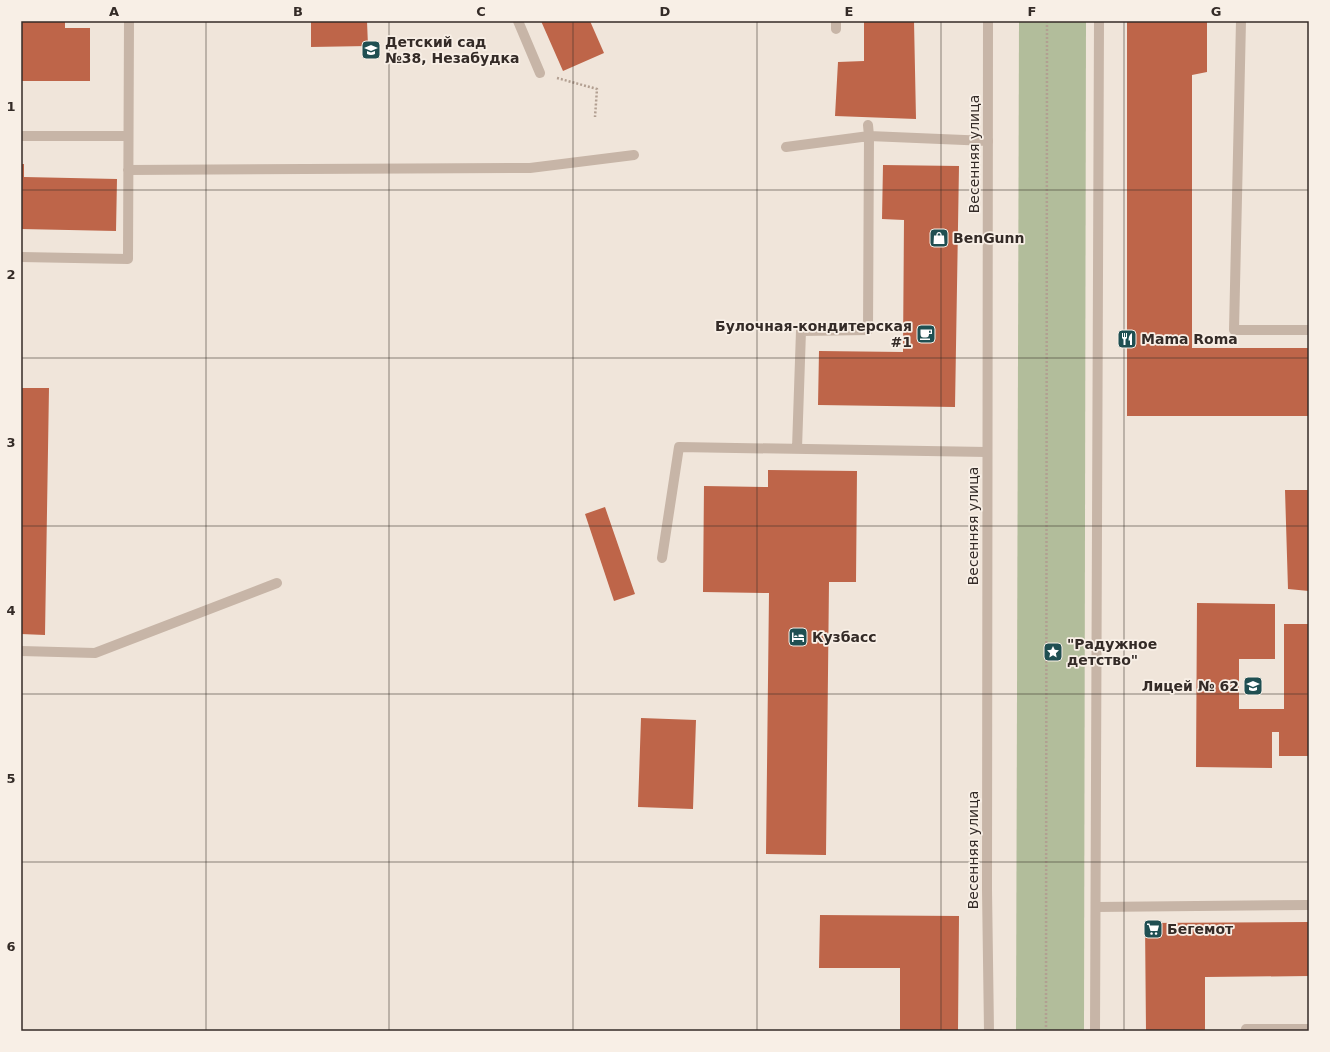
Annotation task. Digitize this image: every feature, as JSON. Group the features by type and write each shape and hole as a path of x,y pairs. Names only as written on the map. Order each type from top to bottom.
{"street":[{"path":"21,257 128,259 129,21"},
{"path":"518,21 540,73"},
{"name":"Весенняя улица","path":"988,21 987,890 989,1031"},
{"path":"1095,1031 1099,21"},
{"path":"1241,21 1234,330 1309,330"},
{"path":"797,448 801,331 868,330 868,125"},
{"path":"21,136 128,136"},
{"path":"786,147 869,136 988,141"},
{"path":"128,170 530,168 634,154"},
{"path":"662,558 678,447 987,452"},
{"path":"21,651 95,653 276,583"},
{"path":"1096,907 1309,905"},
{"path":"1246,1031 1246,1029 1309,1029"}],"path":[{"path":"1046,1031 1047,21"},
{"path":"540,73 597,89 595,117"}],"green space":[{"path":"1019,21 1086,21 1084,1031 1016,1031"}],"building":[{"path":"21,21 65,21 65,28 90,28 90,81 21,81"},
{"path":"311,21 367,21 368,46 311,47"},
{"path":"541,21 590,21 604,53 563,71"},
{"path":"864,21 914,21 916,119 835,116 838,62 864,61"},
{"path":"1127,21 1207,21 1207,72 1192,75 1192,348 1309,348 1309,416 1127,416"},
{"path":"21,164 24,164 24,177 117,179 116,231 21,229"},
{"path":"883,165 959,166 955,407 818,405 819,351 903,352 904,220 882,219"},
{"path":"21,388 49,388 45,635 21,634"},
{"name":"Кузбасс","path":"768,470 857,471 856,582 829,582 826,855 766,854 769,593 703,592 704,486 768,487"},
{"path":"1285,490 1309,490 1309,591 1288,589"},
{"path":"605,507 635,594 614,601 585,514"},
{"path":"1197,603 1275,604 1275,659 1239,659 1239,709 1284,709 1284,624 1309,624 1309,756 1279,756 1279,732 1272,732 1272,768 1196,767"},
{"path":"641,718 696,720 693,809 638,807"},
{"path":"820,915 959,916 958,1031 900,1031 900,968 819,968"},
{"path":"1309,922 1309,976 1205,977 1205,1031 1146,1031 1145,923"}],"place":[{"name":"Детский сад №38, Незабудка","path":"371,50"},
{"name":"BenGunn","path":"939,238"},
{"name":"Булочная-кондитерская #1","path":"926,334"},
{"name":"Mama Roma","path":"1127,339"},
{"name":"Кузбасс","path":"798,637"},
{"name":"\"Радужное детство\"","path":"1053,652"},
{"name":"Лицей № 62","path":"1253,686"},
{"name":"Бегемот","path":"1153,929"}]}
